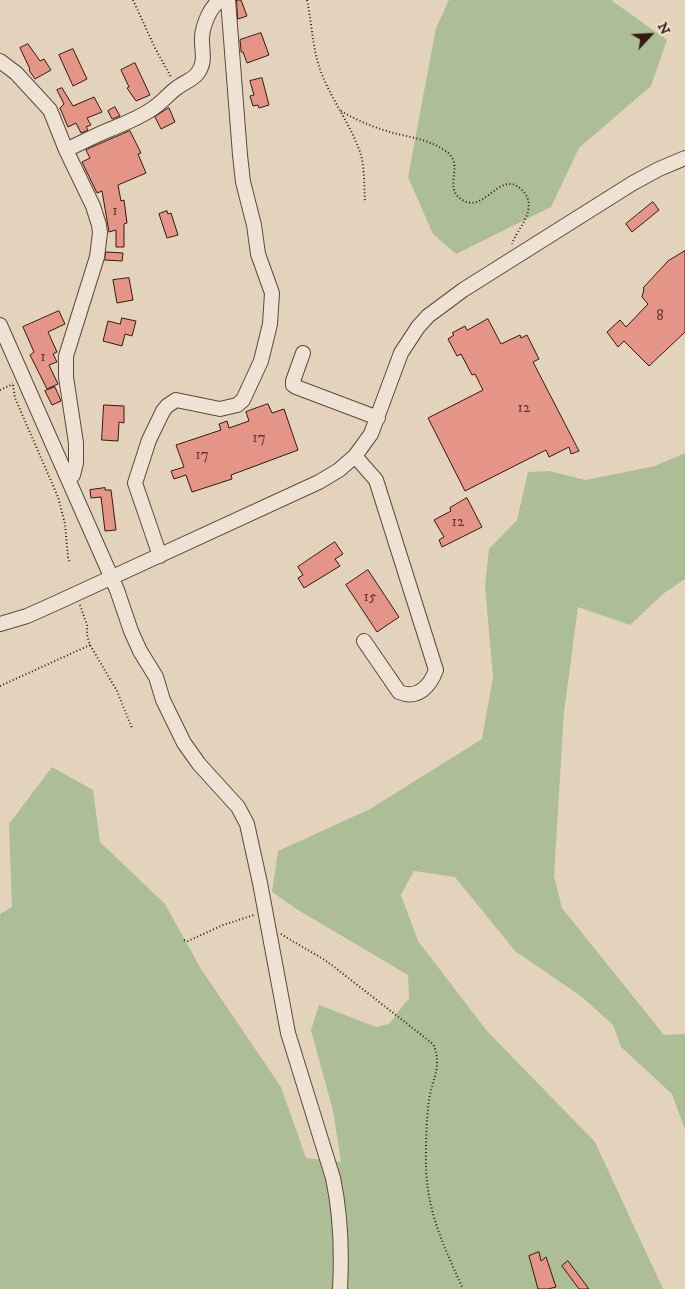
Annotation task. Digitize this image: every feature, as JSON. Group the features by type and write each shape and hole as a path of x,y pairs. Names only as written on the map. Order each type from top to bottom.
{"street":[{"path":"66,150 111,129 129,123 158,105 178,87 198,74 204,52 202,37 206,21 213,8 221,0"},
{"path":"160,556 135,483 150,440 163,412 167,406 176,400 220,409 237,405 243,400 261,362 267,342 272,307 272,293 258,254 254,225 243,182 228,0"},
{"path":"0,61 16,73 47,105 55,118 66,150 97,216 100,233 96,257 66,356 66,377 76,443 76,463 73,475 68,479"},
{"path":"0,624 27,616 112,578 319,482 339,470 354,456 371,434 401,353 418,327 428,316 444,303 516,255 646,175 685,158"},
{"path":"0,325 112,578 131,631 156,677 164,700 184,743 199,764 244,816 265,910 288,1033 333,1178 340,1236 340,1289"},
{"path":"303,353 293,381 296,387 378,418"},
{"path":"354,456 376,480 436,670 432,681 423,690 415,694 406,695 399,692 364,642"}],"path":[{"path":"133,0 155,48 178,87"},
{"path":"307,0 317,61 360,154 365,202"},
{"path":"341,111 369,125 426,141 444,150 452,157 456,166 452,185 456,194 460,199 468,203 483,201 499,187 507,184 516,185 525,193 528,204 527,218 512,242 512,249 516,255"},
{"path":"14,383 15,398 58,497 66,524 70,563"},
{"path":"76,594 87,625 86,635 90,645 117,691 132,728"},
{"path":"0,686 90,645"},
{"path":"184,940 188,941 223,925 265,910"},
{"path":"268,927 320,956 433,1044 437,1053 437,1072 429,1098 426,1150 427,1186 432,1216 463,1289"}],"green space":[{"path":"449,0 611,0 667,40 651,86 579,148 551,207 456,254 433,234 408,177 436,28"},
{"path":"685,453 685,579 663,594 630,625 578,607 564,712 554,876 562,908 664,1035 685,1034 685,1130 672,1094 621,1047 613,1025 582,997 515,951 455,877 414,871 401,895 418,941 487,1031 595,1142 663,1289 0,1289 0,914 12,907 9,824 52,767 93,790 100,842 165,904 201,969 281,1087 306,1158 341,1162 333,1111 311,1030 319,1005 376,1027 389,1024 409,998 408,975 298,910 272,892 278,851 370,809 482,739 493,677 485,586 489,549 517,520 528,472 549,471 586,480 655,466"}],"building":[{"path":"237,0 241,0 247,16 238,19"},
{"path":"261,33 269,55 247,63 243,52 241,52 240,40"},
{"path":"28,44 40,61 44,59 51,70 35,79 20,48"},
{"path":"73,49 87,79 73,86 59,55"},
{"path":"135,63 150,95 136,101 127,88 129,87 121,70"},
{"path":"262,78 269,105 259,108 258,105 253,106 250,96 254,95 250,81"},
{"path":"62,88 73,106 94,97 102,112 87,118 91,125 86,127 88,130 81,133 76,123 68,127 60,108 64,104 57,90"},
{"path":"115,107 120,116 112,119 108,111"},
{"path":"169,108 175,122 161,129 155,117"},
{"path":"130,131 141,153 138,154 146,173 118,185 121,201 124,200 127,223 124,224 124,247 116,247 116,230 109,232 102,191 97,193 82,162 90,158 86,150"},
{"path":"653,202 659,210 632,232 626,224"},
{"path":"167,211 168,214 171,213 178,235 167,238 159,214"},
{"path":"685,251 685,332 649,366 624,341 618,347 607,332 620,320 626,327 648,304 642,297 643,288 668,261"},
{"path":"106,252 123,253 122,261 105,260"},
{"path":"129,278 133,300 117,303 113,280"},
{"path":"59,311 65,324 48,332 57,352 53,354 57,362 49,365 58,384 47,389 30,355 34,352 23,327"},
{"path":"122,318 136,321 132,336 125,334 122,346 103,341 108,321 120,324"},
{"path":"488,319 501,344 520,335 521,338 527,335 539,359 533,362 579,451 571,454 569,447 549,457 546,450 465,491 428,418 483,390 475,374 472,375 461,354 457,356 448,339 454,335 452,333 465,326 467,330"},
{"path":"55,387 61,401 52,405 45,391"},
{"path":"268,404 272,413 284,409 298,450 231,475 232,479 192,492 186,475 174,479 171,471 184,467 176,445 221,430 219,424 227,421 229,428 249,421 246,412"},
{"path":"104,405 124,406 124,423 119,422 118,441 102,440"},
{"path":"105,488 105,490 111,490 116,530 105,531 101,497 91,498 90,490"},
{"path":"467,498 482,527 442,547 439,540 444,537 434,520 451,511 450,508"},
{"path":"335,542 343,554 335,559 340,566 304,588 298,578 303,575 298,567"},
{"path":"368,570 399,617 377,632 346,585"},
{"path":"539,1252 541,1261 546,1257 556,1287 538,1289 529,1256"},
{"path":"568,1261 589,1289 579,1289 562,1266"}]}
